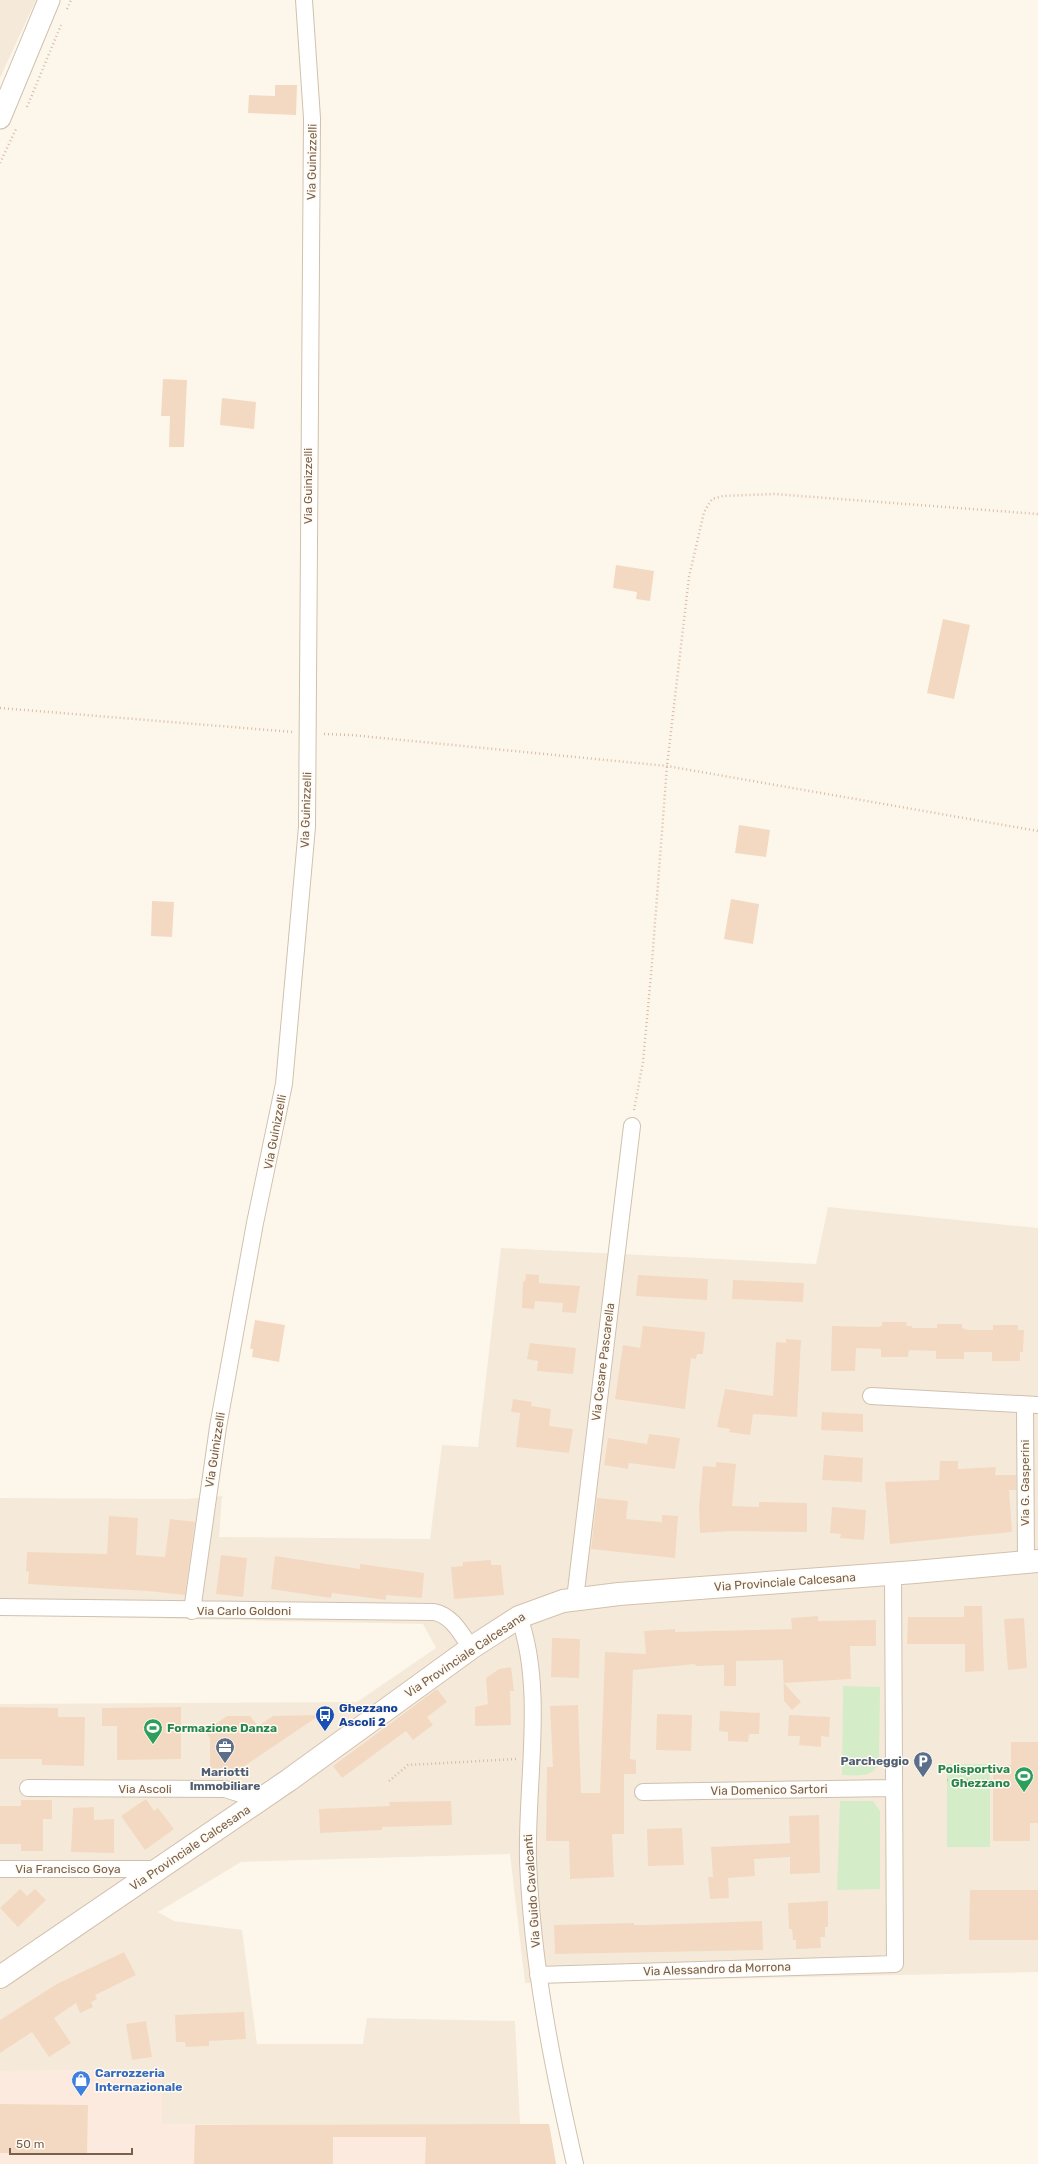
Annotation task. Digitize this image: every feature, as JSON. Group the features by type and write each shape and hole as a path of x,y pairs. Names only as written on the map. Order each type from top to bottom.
{"main road":[{"name":"Via Provinciale Calcesana","path":"0,1977 260,1800 471,1648 519,1617 549,1605 575,1599 619,1594 893,1574 1032,1562"}],"street":[{"path":"0,118 49,0"},
{"name":"Via Guinizzelli","path":"192,1611 218,1426 255,1223 284,1084 307,827 312,118 304,0"},
{"name":"Via Cesare Pascarella","path":"575,1599 632,1126"},
{"name":"Via G. Gasperini","path":"871,1396 1031,1405 1032,1562"},
{"path":"893,1574 894,1788"},
{"name":"Via Carlo Goldoni","path":"0,1607 192,1611 434,1612 445,1615 451,1620 471,1648"},
{"name":"Via Guido Cavalcanti","path":"519,1617 529,1656 532,1696 528,1859 530,1903 538,1974 563,2112 575,2164"},
{"name":"Via Ascoli","path":"28,1788 225,1789 260,1800"},
{"name":"Via Domenico Sartori","path":"643,1792 894,1788"},
{"name":"Via Alessandro da Morrona","path":"538,1974 895,1964 894,1788"},
{"name":"Via Francisco Goya","path":"0,1869 159,1869"}],"path":[{"path":"632,1126 642,1062 651,976 667,766 689,577 704,512 712,499 723,496 774,494 1038,514"},
{"path":"0,708 307,733 351,735 667,766 1038,831"},
{"path":"389,1781 408,1765 531,1758"},
{"path":"946,1780 993,1780"}],"shaded area":[{"path":"0,0 36,0 0,78"},
{"path":"828,1207 1038,1228 1038,1972 525,1983 510,1854 241,1862 158,1912 174,1921 242,1930 257,2044 363,2044 367,2018 515,2021 520,2124 162,2124 162,2070 0,2071 0,1704 357,1702 436,1648 423,1624 0,1615 0,1498 186,1499 222,1496 219,1537 430,1539 442,1445 478,1447 501,1248 816,1264"},
{"path":"162,2070 162,2124 549,2124 556,2164 0,2164 0,2071"}],"green space":[{"path":"843,1686 880,1687 879,1762 869,1774 842,1775"},
{"path":"947,1764 990,1764 990,1847 947,1847"},
{"path":"840,1801 873,1801 880,1811 880,1889 837,1890"}],"building":[{"path":"275,85 297,85 296,115 248,113 249,95 275,96"},
{"path":"163,379 187,380 184,447 169,447 170,416 161,416"},
{"path":"222,398 256,402 254,429 220,425"},
{"path":"616,565 654,571 650,601 636,599 637,592 613,588"},
{"path":"943,619 970,625 954,699 927,693"},
{"path":"739,825 770,830 766,857 735,853"},
{"path":"731,899 759,904 753,944 724,939"},
{"path":"152,901 174,902 172,937 151,936"},
{"path":"526,1274 539,1275 539,1283 580,1286 576,1313 562,1312 563,1303 535,1301 534,1309 522,1308 523,1281 525,1282"},
{"path":"638,1275 708,1279 707,1300 636,1296"},
{"path":"733,1280 804,1283 803,1302 732,1299"},
{"path":"255,1320 285,1325 279,1362 252,1357 253,1349 250,1349"},
{"path":"882,1322 907,1322 906,1326 912,1326 912,1328 937,1328 937,1324 962,1324 962,1328 968,1330 993,1330 993,1325 1018,1325 1018,1330 1024,1330 1023,1352 1020,1352 1020,1361 992,1361 992,1352 964,1352 964,1359 936,1359 936,1351 909,1350 908,1357 881,1357 881,1349 856,1348 855,1371 831,1371 832,1326 877,1327 882,1326"},
{"path":"643,1326 705,1332 703,1354 697,1354 696,1359 691,1358 685,1409 615,1399 623,1345 640,1348"},
{"path":"786,1339 801,1340 797,1417 753,1414 750,1435 729,1432 730,1429 717,1427 725,1389 773,1396 776,1342 786,1343"},
{"path":"530,1343 576,1348 573,1374 537,1371 538,1361 527,1359"},
{"path":"513,1399 532,1402 531,1406 551,1409 549,1426 573,1429 569,1453 516,1447 520,1413 511,1412"},
{"path":"822,1412 863,1414 863,1432 821,1430"},
{"path":"649,1434 680,1438 675,1469 629,1463 628,1469 604,1465 608,1438 647,1444"},
{"path":"824,1455 863,1458 862,1482 822,1480"},
{"path":"940,1461 958,1461 958,1469 996,1467 995,1475 1016,1475 1016,1490 1009,1490 1012,1532 890,1544 885,1482 939,1480"},
{"path":"716,1462 736,1464 732,1506 759,1507 759,1502 807,1503 807,1532 732,1531 700,1533 699,1507 703,1466 716,1467"},
{"path":"597,1498 628,1501 626,1519 662,1522 662,1515 678,1516 675,1558 591,1549"},
{"path":"832,1507 866,1510 864,1540 840,1538 841,1534 830,1533"},
{"path":"109,1516 138,1518 136,1555 165,1557 170,1519 195,1522 185,1595 148,1591 28,1584 29,1571 26,1572 27,1552 107,1554"},
{"path":"221,1555 247,1558 243,1597 216,1594"},
{"path":"275,1556 360,1569 360,1564 424,1573 422,1598 386,1595 386,1600 332,1593 331,1598 271,1589"},
{"path":"491,1560 491,1565 501,1565 504,1595 454,1599 451,1567 463,1566 463,1562"},
{"path":"964,1606 982,1606 984,1671 965,1672 965,1644 907,1644 908,1617 964,1617"},
{"path":"818,1616 818,1621 876,1620 876,1646 850,1646 851,1679 784,1683 801,1702 792,1710 784,1701 783,1660 736,1661 736,1686 724,1686 724,1665 696,1666 695,1664 633,1670 630,1759 636,1760 636,1774 624,1774 624,1834 612,1834 614,1877 570,1879 569,1841 546,1841 547,1767 553,1767 550,1706 578,1705 581,1793 600,1793 605,1652 646,1654 644,1631 675,1629 675,1632 792,1629 791,1618"},
{"path":"1024,1618 1027,1668 1008,1670 1004,1619"},
{"path":"552,1638 580,1639 579,1678 551,1677"},
{"path":"511,1667 514,1691 510,1691 511,1725 475,1726 475,1707 488,1704 486,1678 499,1669"},
{"path":"437,1689 447,1702 427,1717 433,1725 413,1740 406,1731 342,1778 333,1766"},
{"path":"0,1707 58,1708 58,1717 85,1717 84,1766 42,1765 42,1759 0,1759"},
{"path":"181,1707 181,1759 117,1760 117,1726 102,1726 102,1708"},
{"path":"720,1711 760,1713 759,1734 749,1734 748,1742 728,1741 728,1732 719,1731"},
{"path":"657,1714 692,1715 691,1751 656,1750"},
{"path":"320,1715 234,1773 232,1771 210,1771 210,1738 205,1731 227,1716 250,1716 258,1726 273,1716"},
{"path":"789,1715 830,1717 829,1737 821,1736 821,1747 799,1745 800,1736 788,1736"},
{"path":"1011,1742 1038,1742 1038,1823 1030,1823 1030,1841 993,1841 993,1765 1011,1765"},
{"path":"146,1799 154,1811 158,1808 174,1829 145,1850 121,1816"},
{"path":"21,1800 52,1800 52,1819 43,1819 43,1851 21,1851 21,1844 0,1844 0,1806 21,1806"},
{"path":"451,1801 452,1825 382,1827 382,1830 320,1833 319,1809 390,1806 389,1802"},
{"path":"94,1807 94,1820 114,1819 114,1853 71,1852 73,1808"},
{"path":"819,1815 820,1873 790,1874 790,1857 754,1859 755,1876 728,1878 729,1898 710,1899 708,1877 713,1877 711,1847 790,1843 789,1816"},
{"path":"682,1828 684,1865 648,1866 647,1829"},
{"path":"20,1889 27,1896 35,1889 46,1900 18,1927 0,1908"},
{"path":"970,1890 1038,1890 1038,1940 969,1940"},
{"path":"828,1901 828,1927 825,1927 825,1937 820,1937 821,1948 796,1949 796,1940 793,1940 792,1929 789,1929 788,1903"},
{"path":"762,1921 763,1950 555,1954 554,1925 634,1923 634,1925 646,1925"},
{"path":"124,1952 136,1975 95,1995 97,1999 91,2002 93,2007 80,2013 76,2003 54,2018 71,2043 49,2057 32,2032 0,2053 0,2020 57,1984"},
{"path":"244,2012 246,2039 209,2041 209,2046 186,2047 185,2042 176,2042 175,2015"},
{"path":"146,2021 152,2057 132,2060 126,2024"},
{"path":"0,2104 88,2105 87,2154 0,2153"},
{"path":"549,2124 556,2164 425,2164 426,2137 333,2137 333,2164 194,2164 195,2125"}],"place":[{"name":"Ghezzano Ascoli 2","path":"325,1732"},
{"name":"Formazione Danza","path":"153,1745"},
{"name":"Mariotti Immobiliare","path":"225,1764"},
{"name":"Parcheggio","path":"923,1778"},
{"name":"Polisportiva Ghezzano","path":"1024,1793"},
{"name":"Carrozzeria Internazionale","path":"81,2097"}]}
